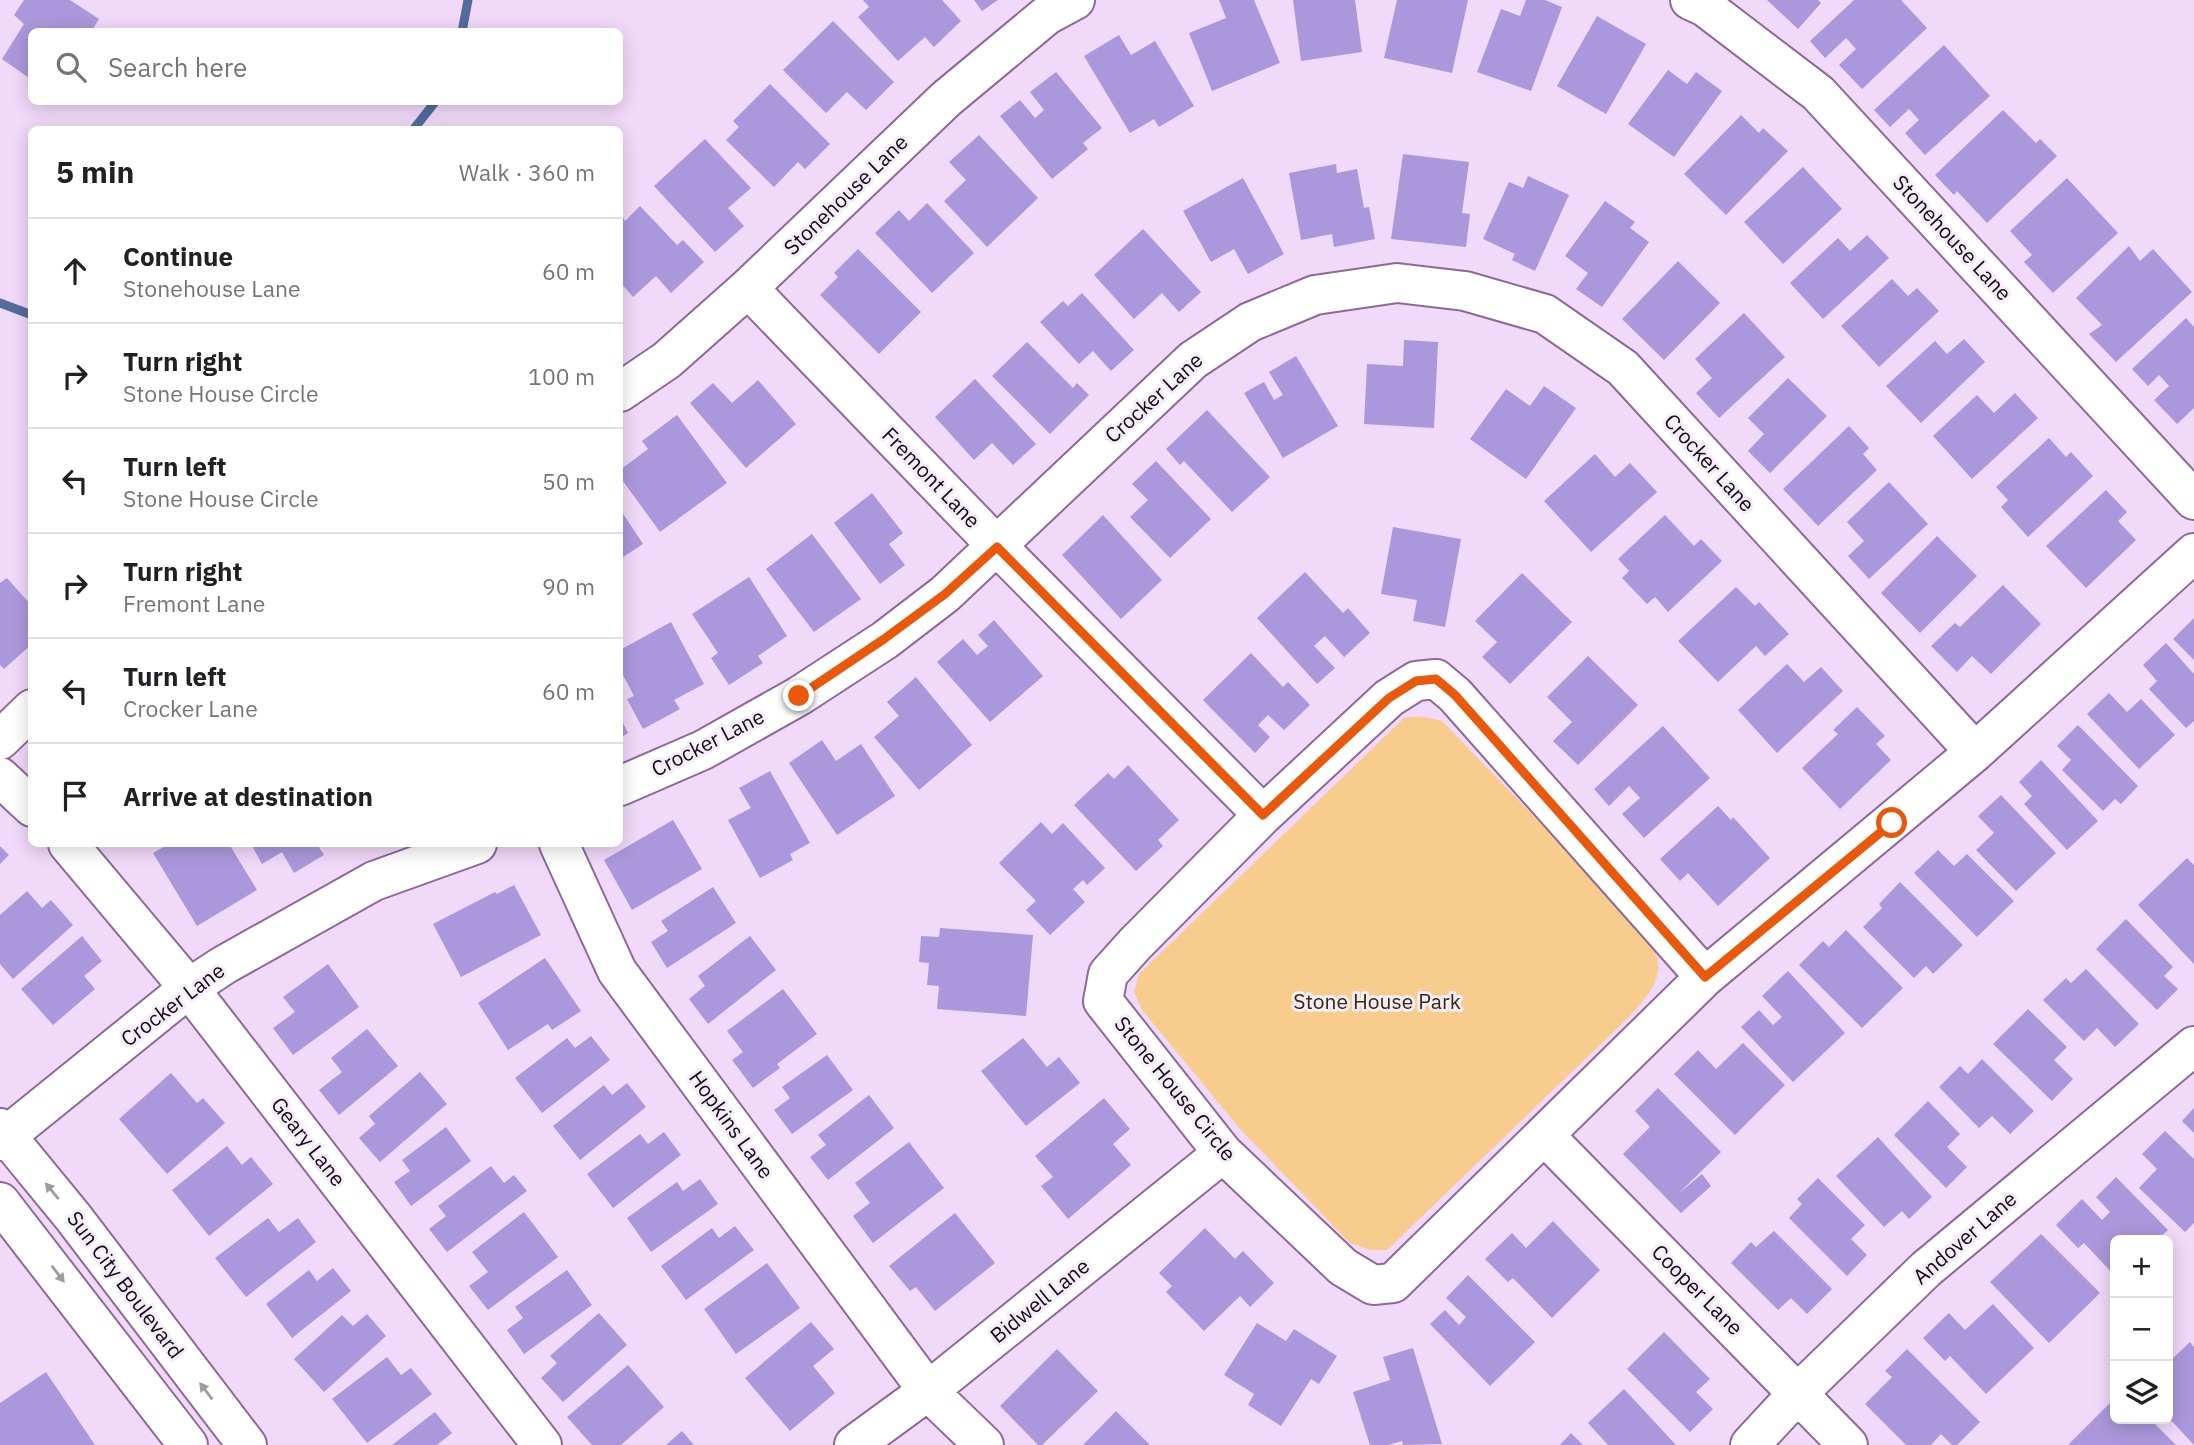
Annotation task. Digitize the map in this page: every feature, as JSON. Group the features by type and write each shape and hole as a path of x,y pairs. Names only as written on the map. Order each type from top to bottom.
{"street":[{"name":"Stonehouse Lane","path":"623,390 667,360 748,289 946,99 1047,15 1074,0"},
{"name":"Stonehouse Lane","path":"1690,0 1705,7 1818,93 2194,500"},
{"name":"Crocker Lane","path":"623,785 703,750 799,696 945,594 1192,360 1250,322 1315,295 1397,283 1465,290 1545,314 1623,368 1975,752"},
{"name":"Fremont Lane","path":"748,289 997,547 1263,815"},
{"path":"1705,977 1975,752 2194,553"},
{"name":"Stone House Circle","path":"1436,679 1455,695 1705,977 1393,1283 1373,1285 1343,1267 1223,1153 1103,1001 1108,974 1263,815 1389,698 1416,681 1436,679"},
{"path":"0,740 28,713"},
{"path":"0,777 28,803"},
{"name":"Geary Lane","path":"71,847 189,988 542,1445"},
{"name":"Crocker Lane","path":"2,1135 189,988 224,965 374,881 469,847"},
{"name":"Hopkins Lane","path":"560,847 617,971 928,1391 984,1445"},
{"name":"Andover Lane","path":"1750,1445 1798,1393 1926,1269 2194,1046"},
{"name":"Sun City Boulevard","path":"2,1135 74,1217 247,1445"},
{"name":"Cooper Lane","path":"1545,1136 1848,1445"},
{"name":"Bidwell Lane","path":"854,1445 928,1391 1223,1153"},
{"path":"0,1202 188,1445"}],"green space":[{"name":"Stone House Park","path":"1420,716 1442,721 1557,840 1649,941 1658,962 1658,972 1651,990 1630,1016 1387,1250 1370,1250 1350,1243 1242,1131 1142,1010 1134,992 1139,974 1404,718"}],"building":[{"path":"24,0 70,0 99,19 93,28 28,28 28,77 2,59 24,24 14,15"},
{"path":"863,0 942,0 961,21 934,47 925,37 898,61 858,17 869,7"},
{"path":"974,0 998,0 982,11"},
{"path":"1219,0 1254,0 1280,63 1212,91 1189,33 1226,18"},
{"path":"1293,0 1355,0 1362,52 1301,61"},
{"path":"1397,0 1468,0 1452,73 1384,58"},
{"path":"1526,0 1545,0 1562,7 1531,91 1477,72 1501,9 1520,16"},
{"path":"1767,0 1818,0 1821,3 1798,29"},
{"path":"1854,0 1901,0 1927,28 1862,89 1839,65 1856,49 1846,38 1825,58 1810,41"},
{"path":"1597,16 1646,44 1606,114 1557,86"},
{"path":"833,21 894,82 866,110 847,92 826,113 783,70"},
{"path":"1119,35 1131,55 1155,41 1194,106 1159,127 1154,119 1130,133 1084,56"},
{"path":"1944,45 1990,96 1925,155 1905,133 1919,120 1909,109 1890,127 1874,110"},
{"path":"1668,70 1687,84 1696,72 1722,91 1674,157 1628,124"},
{"path":"1056,72 1102,128 1083,143 1088,149 1052,179 1000,116 1020,100 1035,118 1044,110 1030,92"},
{"path":"770,84 830,144 805,169 798,162 774,187 726,140 739,127 733,121"},
{"path":"2003,110 2036,143 2040,139 2057,156 1987,223 1957,191 1954,195 1935,175"},
{"path":"1741,115 1759,133 1763,128 1788,151 1726,215 1684,174"},
{"path":"979,135 1038,198 987,247 944,201 966,180 949,162"},
{"path":"705,139 751,188 728,208 744,226 715,252 654,186"},
{"path":"1403,154 1469,162 1462,213 1470,214 1466,247 1391,239"},
{"path":"1336,164 1337,173 1357,169 1364,208 1369,207 1375,239 1334,247 1332,234 1301,240 1289,173"},
{"path":"1803,167 1842,209 1783,264 1744,222"},
{"path":"1528,176 1569,195 1535,271 1512,260 1515,254 1483,239 1509,182 1523,188"},
{"path":"1243,178 1284,254 1248,274 1234,249 1211,262 1183,211"},
{"path":"2067,178 2118,233 2053,293 2024,262 2032,255 2010,231"},
{"path":"1605,201 1635,222 1630,228 1649,242 1602,307 1576,289 1588,273 1565,256"},
{"path":"927,203 974,253 932,293 875,233 899,210 909,221"},
{"path":"640,206 677,245 683,240 704,262 671,293 656,276 633,297 623,285 623,218 625,221"},
{"path":"1143,229 1201,292 1179,312 1162,293 1134,319 1094,275"},
{"path":"1867,235 1889,258 1823,319 1790,283 1838,238 1850,251"},
{"path":"2129,246 2140,261 2153,249 2192,292 2116,362 2089,334 2102,325 2076,298"},
{"path":"858,249 921,312 879,354 820,295 838,277 834,273"},
{"path":"1678,261 1720,303 1664,360 1622,319"},
{"path":"1892,279 1908,296 1917,288 1939,311 1879,367 1841,326"},
{"path":"1082,293 1134,350 1111,371 1093,351 1079,364 1040,322 1063,301 1068,306"},
{"path":"1744,313 1785,357 1719,418 1696,393 1712,378 1695,359"},
{"path":"2186,318 2194,327 2194,408 2177,424 2154,400 2169,386 2159,375 2148,386 2132,369"},
{"path":"1964,339 1985,362 1921,423 1886,386 1935,341 1947,354"},
{"path":"1404,340 1438,342 1434,428 1364,424 1367,364 1403,366"},
{"path":"1027,342 1073,388 1077,383 1089,395 1050,434 992,376"},
{"path":"1296,356 1338,426 1283,458 1244,393 1264,382 1274,400 1283,395 1269,372"},
{"path":"1788,378 1827,416 1770,473 1748,451 1764,434 1748,418"},
{"path":"975,379 1036,444 1013,465 992,443 974,460 935,417"},
{"path":"758,380 796,424 746,468 690,403 713,383 732,403"},
{"path":"1544,386 1576,408 1526,479 1470,439 1506,389 1530,406"},
{"path":"2015,393 2038,418 1972,479 1933,436 1977,395 1994,413"},
{"path":"1207,410 1270,477 1232,512 1184,461 1180,465 1166,449"},
{"path":"677,415 727,483 660,532 623,481 623,468 648,449 642,441"},
{"path":"1849,426 1869,448 1863,454 1877,470 1818,526 1783,489"},
{"path":"2049,438 2066,457 2071,452 2093,476 2028,537 2001,507 2008,500 1996,487"},
{"path":"1595,454 1615,477 1630,463 1657,492 1591,552 1544,501"},
{"path":"1156,461 1211,519 1170,558 1130,517 1148,500 1132,484"},
{"path":"1889,482 1928,524 1869,579 1848,556 1864,541 1847,522"},
{"path":"2106,490 2127,512 2118,521 2136,540 2086,588 2046,546"},
{"path":"872,493 903,533 889,544 905,565 880,584 834,523"},
{"path":"623,514 643,544 623,557"},
{"path":"1103,515 1162,580 1121,619 1062,555"},
{"path":"1665,515 1694,546 1701,539 1722,561 1668,612 1655,597 1647,604 1622,578 1629,571 1618,559"},
{"path":"1393,527 1461,539 1445,627 1413,621 1417,600 1381,594"},
{"path":"812,534 861,599 814,632 766,569"},
{"path":"1937,536 1977,576 1920,633 1881,593"},
{"path":"1305,572 1343,613 1348,608 1370,633 1344,657 1325,636 1314,646 1335,668 1317,684 1257,618"},
{"path":"1522,573 1572,622 1510,684 1482,657 1497,642 1475,621"},
{"path":"749,577 787,636 758,656 763,663 729,685 711,658 718,653 692,614"},
{"path":"7,578 28,602 28,648 4,669 0,665 0,583"},
{"path":"2003,585 2041,624 1991,674 1972,656 1957,672 1931,646 1955,623 1960,627"},
{"path":"1736,587 1755,606 1759,602 1789,634 1765,656 1756,646 1718,682 1678,641"},
{"path":"2194,618 2194,660 2173,639"},
{"path":"994,620 1043,676 990,722 937,662 963,639 977,655 988,646 978,635"},
{"path":"671,622 704,684 674,700 680,709 643,729 627,699 634,696 623,675 623,648"},
{"path":"2166,643 2194,674 2194,721 2186,728 2149,689 2157,681 2143,665"},
{"path":"1251,653 1283,687 1288,682 1310,705 1284,730 1268,715 1258,725 1270,737 1255,753 1203,700"},
{"path":"1588,656 1638,705 1578,765 1553,741 1572,722 1547,697"},
{"path":"1787,664 1804,682 1821,667 1843,691 1777,753 1738,710"},
{"path":"916,677 972,745 919,790 874,737 899,716 887,702"},
{"path":"2109,693 2127,712 2141,699 2175,735 2139,769 2087,714"},
{"path":"1857,707 1885,736 1876,744 1891,760 1840,809 1802,768 1838,734 1833,730"},
{"path":"623,723 628,733 623,736"},
{"path":"2078,725 2138,786 2121,804 2115,799 2103,811 2062,770 2071,760 2057,746"},
{"path":"1663,726 1710,778 1644,838 1622,814 1640,798 1629,786 1609,806 1594,789"},
{"path":"822,740 836,761 861,744 895,796 837,835 789,763"},
{"path":"2041,760 2098,821 2067,850 2024,804 2032,796 2019,782"},
{"path":"1128,765 1179,820 1158,840 1163,846 1136,871 1074,805 1108,773 1114,779"},
{"path":"770,771 810,843 790,854 793,860 760,878 728,820 751,808 739,788"},
{"path":"2001,795 2056,853 2016,891 1976,850 1994,833 1978,816"},
{"path":"1718,806 1731,820 1733,817 1770,858 1718,906 1688,873 1680,881 1660,859"},
{"path":"673,820 702,869 632,910 604,860"},
{"path":"1041,822 1052,834 1063,823 1105,868 1087,885 1083,880 1073,889 1085,902 1050,935 1026,910 1036,901 999,863"},
{"path":"0,846 9,855 0,864"},
{"path":"164,847 231,847 257,890 197,926 153,853"},
{"path":"253,847 319,847 324,855 294,873 282,852 262,864"},
{"path":"1938,850 1954,866 1967,854 2014,901 1977,937 1914,873"},
{"path":"2187,858 2194,865 2194,964 2138,905"},
{"path":"1900,882 1963,945 1933,974 1926,966 1914,978 1863,927 1882,908 1879,904"},
{"path":"514,885 541,935 461,977 433,924"},
{"path":"713,887 736,923 667,968 651,942 668,931 661,921"},
{"path":"27,891 42,908 51,900 73,925 13,979 0,964 0,915"},
{"path":"2126,919 2173,967 2164,976 2178,989 2157,1010 2096,949"},
{"path":"940,928 1033,935 1026,1016 937,1009 939,986 927,985 929,963 919,962 921,936 939,937"},
{"path":"1846,930 1903,988 1862,1028 1799,965 1823,941 1829,947"},
{"path":"82,936 102,961 84,976 95,989 53,1025 21,989"},
{"path":"750,936 776,970 708,1024 689,999 705,986 698,976"},
{"path":"545,958 581,1011 552,1030 548,1024 508,1050 478,1003"},
{"path":"328,964 359,1007 293,1055 273,1028 295,1012 283,997"},
{"path":"2086,969 2139,1024 2115,1047 2097,1028 2084,1041 2043,1000 2066,978 2071,983"},
{"path":"1788,971 1845,1033 1793,1082 1741,1027 1759,1010 1773,1025 1782,1017 1762,996"},
{"path":"783,989 817,1034 777,1064 780,1068 753,1088 732,1060 743,1052 727,1031"},
{"path":"2028,1009 2067,1047 2054,1060 2073,1079 2052,1101 1993,1044"},
{"path":"367,1029 398,1066 339,1115 319,1090 342,1072 331,1058"},
{"path":"591,1036 610,1060 542,1113 515,1078 567,1038 575,1048"},
{"path":"1023,1038 1047,1067 1059,1057 1080,1083 1026,1126 981,1071"},
{"path":"1743,1043 1785,1085 1735,1135 1674,1074 1698,1050 1716,1069"},
{"path":"827,1055 853,1090 792,1134 774,1110 790,1098 782,1087"},
{"path":"1982,1059 2034,1111 2010,1134 1992,1116 1979,1128 1939,1087 1960,1066 1968,1074"},
{"path":"420,1072 447,1104 380,1162 359,1138 375,1124 369,1116"},
{"path":"171,1073 197,1103 203,1098 225,1123 167,1174 119,1119"},
{"path":"627,1083 646,1107 580,1160 553,1126 604,1085 612,1095"},
{"path":"1658,1088 1721,1152 1678,1194 1702,1174 1711,1186 1681,1213 1623,1154 1650,1127 1635,1111"},
{"path":"869,1095 894,1128 828,1180 810,1157 826,1145 818,1135"},
{"path":"1104,1098 1130,1129 1113,1144 1131,1165 1068,1219 1041,1186 1053,1177 1035,1156"},
{"path":"1928,1101 1960,1134 1947,1147 1967,1167 1946,1188 1894,1135"},
{"path":"2194,1108 2194,1133 2182,1121"},
{"path":"446,1127 471,1161 411,1206 394,1182 410,1171 402,1160"},
{"path":"2165,1131 2194,1159 2194,1223 2185,1232 2139,1188 2157,1169 2142,1154"},
{"path":"664,1132 681,1155 613,1208 587,1174 640,1134 648,1144"},
{"path":"1878,1137 1932,1197 1909,1219 1902,1211 1884,1227 1836,1176"},
{"path":"909,1142 944,1188 873,1243 853,1216 870,1203 855,1183"},
{"path":"227,1146 242,1165 251,1157 273,1184 209,1236 172,1190"},
{"path":"491,1166 504,1183 514,1175 527,1191 447,1252 429,1229 446,1216 438,1206"},
{"path":"2116,1177 2168,1230 2162,1235 2110,1235 2110,1271 2084,1243 2078,1248 2056,1225 2082,1199 2102,1220 2110,1212 2096,1197"},
{"path":"1818,1178 1865,1225 1851,1239 1867,1255 1847,1276 1789,1218 1802,1204 1797,1199"},
{"path":"700,1179 718,1204 651,1252 627,1218 677,1182 683,1191"},
{"path":"524,1212 558,1257 488,1310 469,1286 488,1272 472,1252"},
{"path":"955,1213 995,1263 935,1311 916,1287 910,1291 889,1266"},
{"path":"268,1218 279,1232 298,1218 316,1242 246,1297 215,1258"},
{"path":"1553,1221 1600,1270 1552,1318 1513,1278 1508,1282 1485,1259 1512,1233 1526,1248"},
{"path":"735,1226 754,1250 686,1300 661,1266 712,1228 719,1238"},
{"path":"1205,1228 1235,1259 1243,1251 1274,1283 1250,1307 1240,1296 1204,1331 1166,1292 1172,1286 1159,1273"},
{"path":"1774,1231 1832,1289 1807,1314 1791,1298 1778,1310 1731,1263 1751,1242 1756,1247"},
{"path":"2041,1234 2100,1293 2049,1343 1990,1282"},
{"path":"767,1263 800,1308 736,1354 704,1309"},
{"path":"333,1268 351,1291 292,1338 266,1304 309,1270 317,1281"},
{"path":"567,1270 592,1305 524,1354 507,1330 523,1318 515,1307"},
{"path":"1468,1275 1535,1342 1490,1386 1430,1324 1445,1310 1459,1325 1466,1317 1446,1298"},
{"path":"1993,1304 2034,1348 1986,1394 1950,1356 1945,1361 1923,1338 1949,1313 1965,1330"},
{"path":"599,1313 627,1345 563,1402 541,1378 557,1363 550,1356"},
{"path":"367,1314 386,1336 324,1392 294,1359 342,1315 353,1326"},
{"path":"811,1322 834,1349 813,1366 835,1393 790,1431 745,1378"},
{"path":"1257,1323 1286,1341 1294,1329 1337,1356 1319,1384 1311,1379 1281,1426 1248,1405 1254,1394 1224,1375"},
{"path":"1664,1332 1710,1379 1696,1392 1713,1409 1690,1432 1627,1369"},
{"path":"2190,1342 2194,1347 2194,1445 2173,1422 2173,1358"},
{"path":"1413,1348 1442,1444 1403,1445 1402,1441 1388,1445 1370,1445 1353,1392 1390,1380 1383,1357"},
{"path":"1057,1349 1098,1391 1042,1445 1038,1445 1000,1406"},
{"path":"1907,1349 1980,1422 1957,1445 1952,1445 1941,1434 1931,1445 1906,1445 1865,1404 1892,1377 1885,1371"},
{"path":"387,1357 401,1375 411,1368 432,1394 367,1443 332,1399"},
{"path":"628,1365 664,1407 621,1445 592,1445 567,1417"},
{"path":"46,1372 95,1445 0,1445 0,1403"},
{"path":"1624,1389 1676,1445 1608,1445 1588,1423"},
{"path":"2110,1403 2110,1424 2155,1424 2176,1445 2068,1445"},
{"path":"1116,1411 1150,1445 1083,1445"},
{"path":"435,1412 452,1433 437,1445 392,1445"},
{"path":"682,1431 694,1445 666,1445"},
{"path":"1571,1433 1583,1445 1560,1445"}],"waterway":[{"path":"463,28 468,0"},
{"path":"416,126 433,105"},
{"path":"0,303 28,314"}],"route":[{"path":"799,696 945,594 997,547 1263,815 1389,698 1416,681 1436,679 1455,695 1705,977 1892,823"}]}
